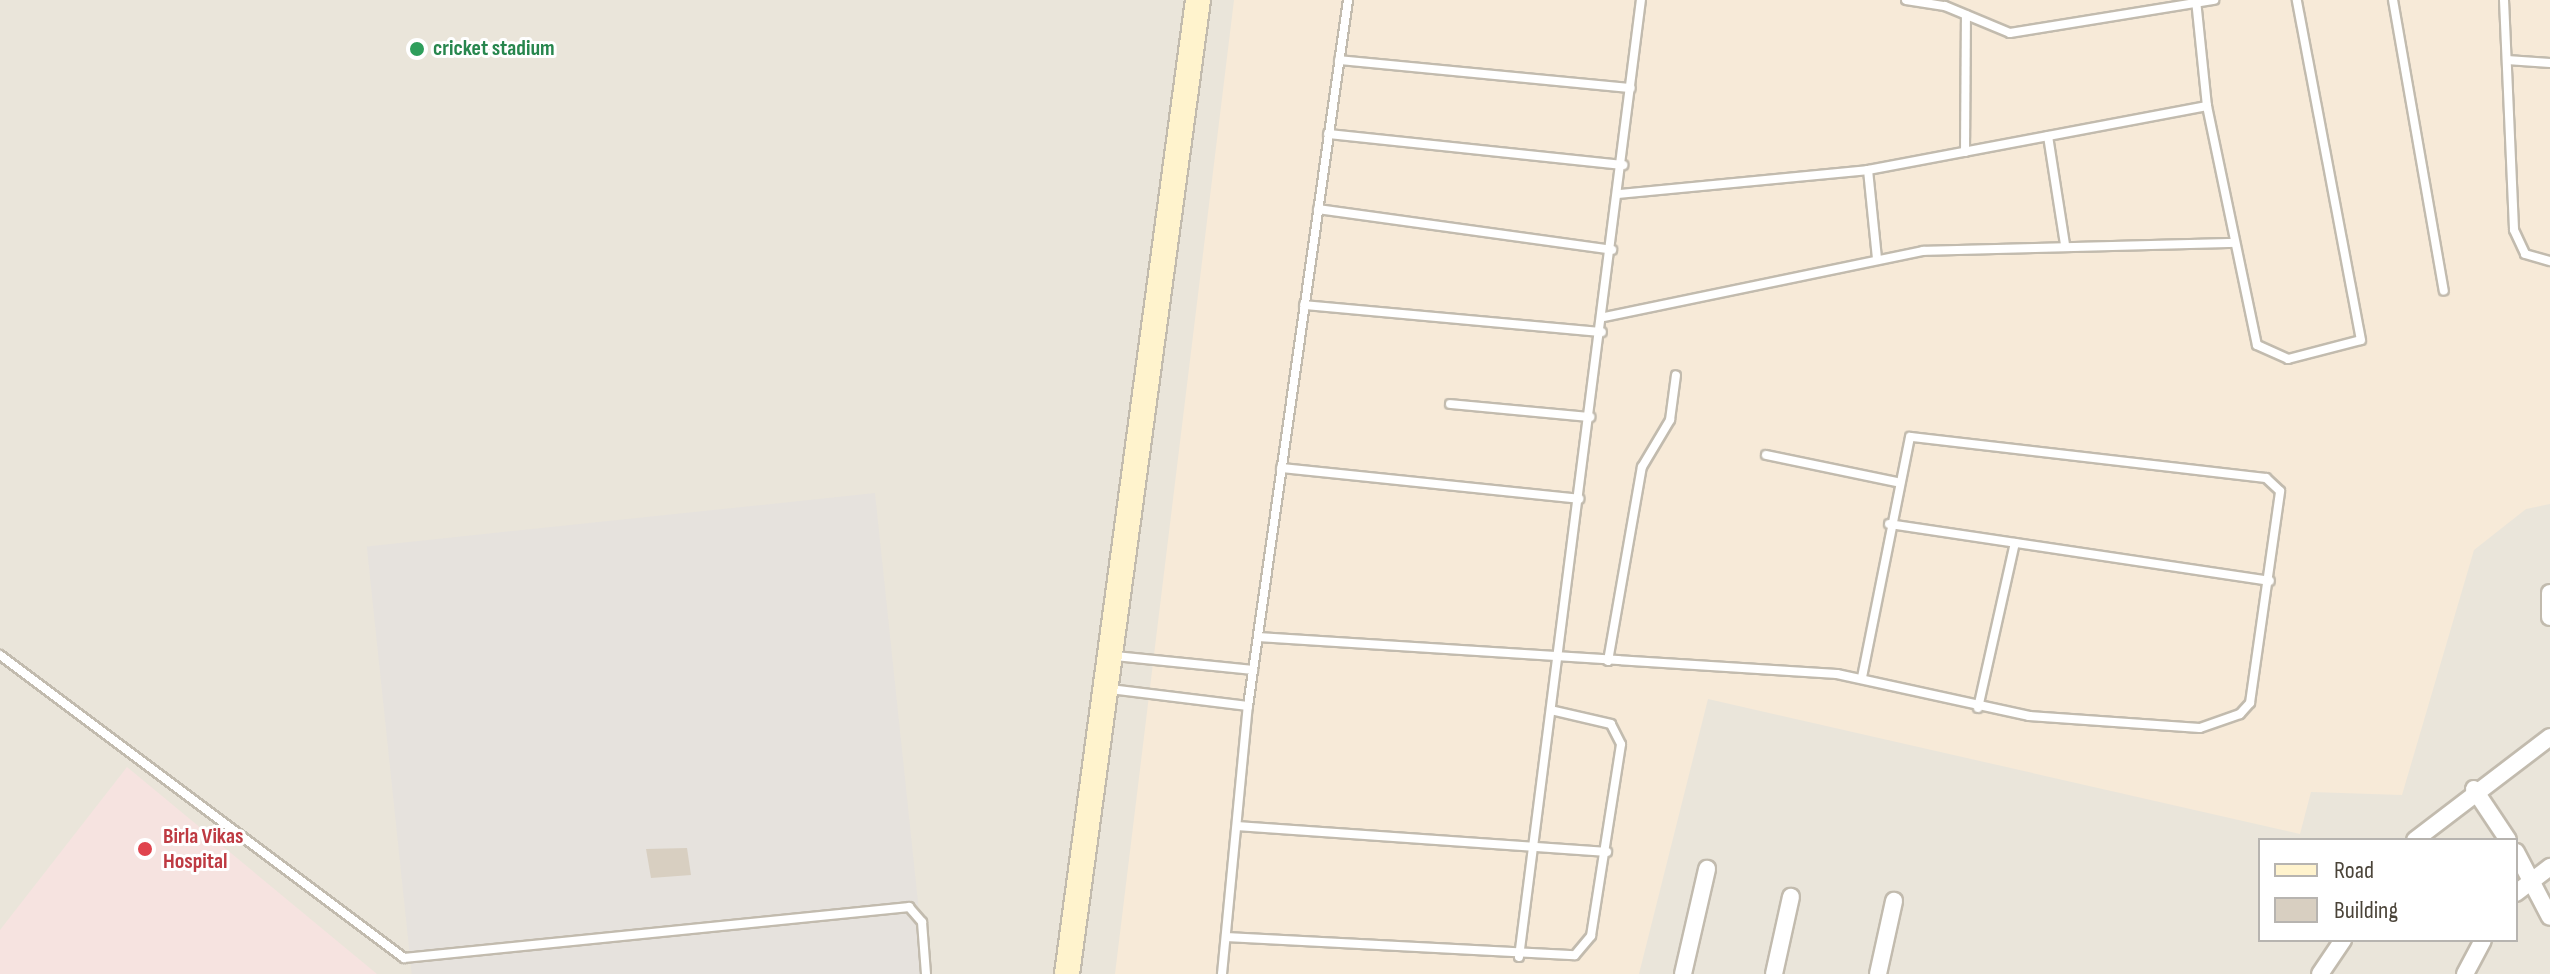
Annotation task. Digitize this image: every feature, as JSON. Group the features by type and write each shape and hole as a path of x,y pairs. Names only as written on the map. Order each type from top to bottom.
{"street":[{"path":"1067,974 1114,656 1198,0"},
{"path":"2550,593 2550,617"},
{"path":"2417,838 2474,789 2550,737"},
{"path":"2474,789 2507,838"},
{"path":"2518,855 2533,878 2550,917"},
{"path":"2518,891 2550,867"},
{"path":"1683,974 1707,869"},
{"path":"1774,974 1791,897"},
{"path":"1878,974 1894,901"},
{"path":"2320,974 2342,942"},
{"path":"2465,974 2482,942"}],"lane":[{"path":"1222,974 1248,706 1348,0"},
{"path":"1519,957 1532,843 1555,711 1558,658 1604,317 1641,0"},
{"path":"1906,0 1966,15 1991,29 2031,33 2214,0"},
{"path":"2196,2 2207,106 2234,243 2264,354 2288,359 2352,348 2361,340 2297,0"},
{"path":"2393,0 2444,291"},
{"path":"2504,0 2514,230 2525,254 2550,261"},
{"path":"1965,152 1966,15"},
{"path":"1339,60 1631,88"},
{"path":"2507,60 2550,63"},
{"path":"1619,194 1868,170 2207,106"},
{"path":"1328,134 1623,165"},
{"path":"2048,136 2065,245"},
{"path":"1868,170 1877,258"},
{"path":"1318,209 1612,250"},
{"path":"1604,317 1877,258 2065,245 2234,243"},
{"path":"1304,305 1602,332"},
{"path":"1608,661 1642,467 1670,420 1676,375"},
{"path":"1450,404 1590,417"},
{"path":"1258,637 1862,677 1978,708 2169,727 2225,721 2250,703 2282,502 2266,478 1924,435 1910,437 1902,449 1862,677"},
{"path":"1766,455 1896,482"},
{"path":"1281,468 1579,499"},
{"path":"1889,524 2270,581"},
{"path":"1978,708 2015,543"},
{"path":"0,655 404,958 897,907 917,912 926,974"},
{"path":"1114,656 1253,670"},
{"path":"1109,689 1248,706"},
{"path":"1226,937 1561,959 1586,947 1607,852 1618,732 1611,724 1555,711"},
{"path":"1237,826 1532,843 1607,852"}],"shaded area":[{"path":"0,0 2550,0 2550,974 0,974"},
{"path":"1234,0 2550,0 2550,504 2526,509 2474,550 2402,795 2311,792 2300,834 1708,699 1639,974 1115,974"},
{"path":"875,493 925,973 412,974 367,546"},
{"name":"Birla Vikas Hospital","path":"127,767 377,974 0,974 0,930"}],"building":[{"path":"687,848 691,875 651,878 646,849"}],"place":[{"name":"cricket stadium","path":"417,49"},
{"name":"Birla Vikas Hospital","path":"145,849"}]}
